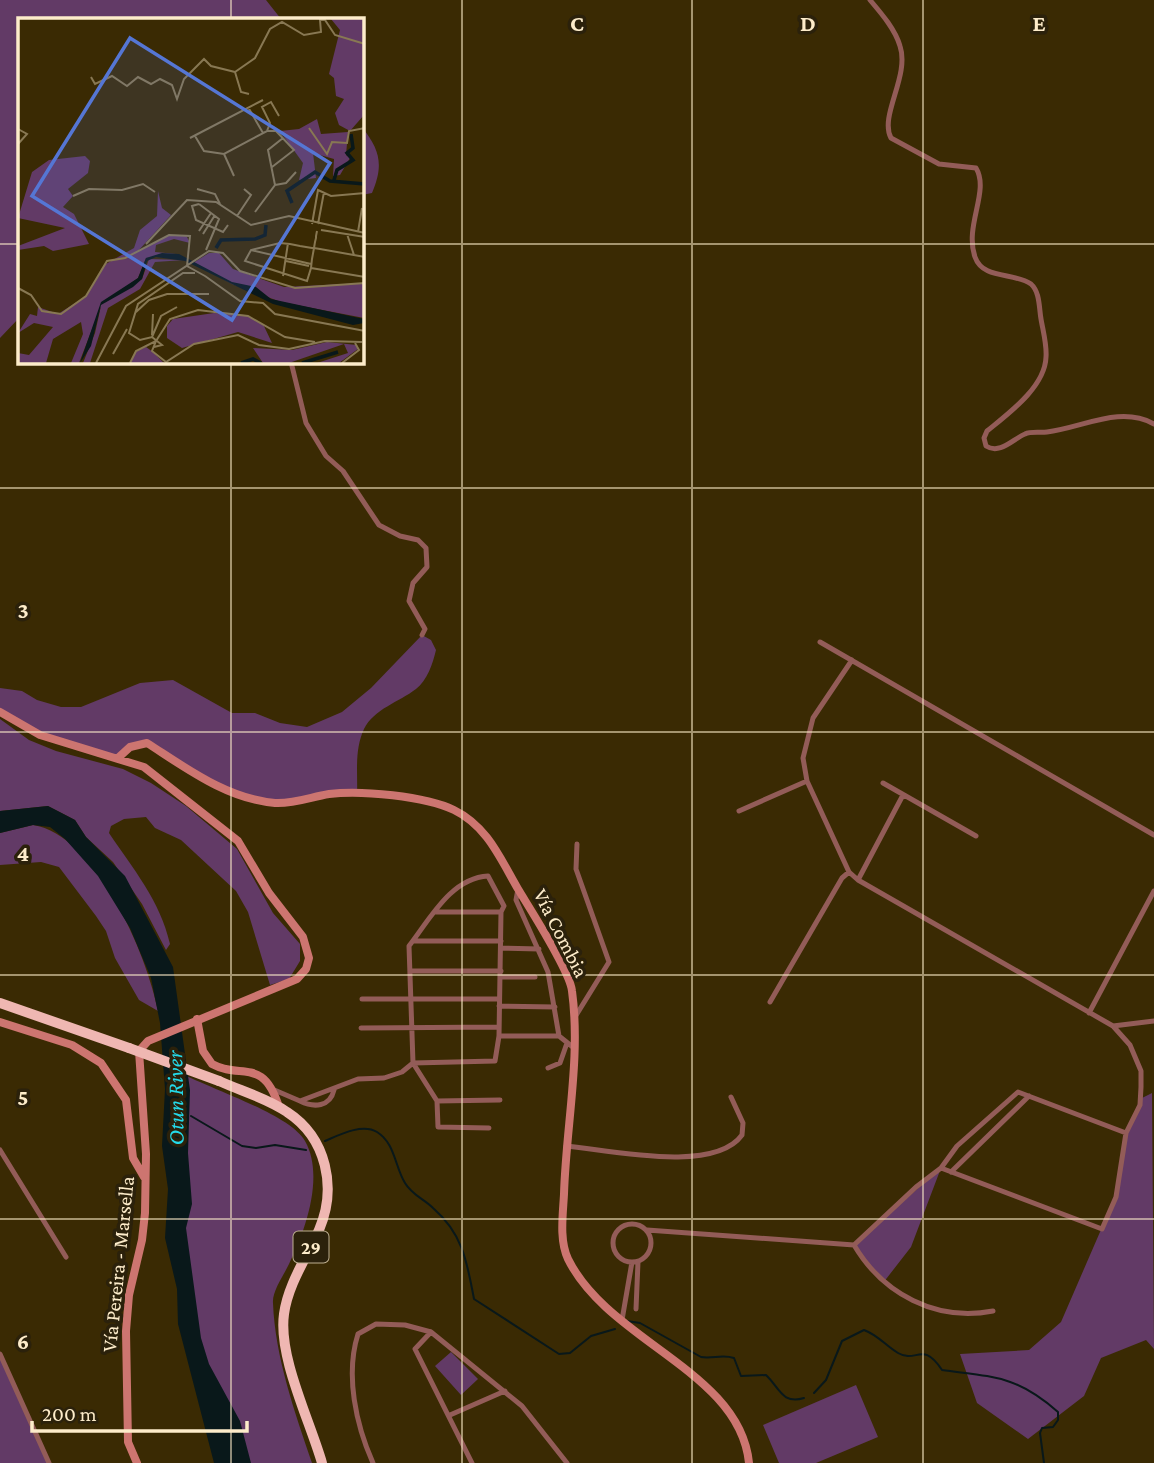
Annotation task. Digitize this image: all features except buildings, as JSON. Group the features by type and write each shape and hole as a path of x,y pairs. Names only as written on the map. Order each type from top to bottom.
{"highway":[{"name":"29","path":"0,1003 219,1081 279,1107 296,1119 313,1139 328,1180 326,1213 291,1290 284,1328 290,1362 322,1463"}],"main road":[{"name":"Vía Pereira - Marsella","path":"0,712 40,735 145,767 238,841 269,893 297,926 307,947 306,969 297,979 157,1037 144,1044 137,1059 146,1154 145,1180 142,1240 129,1295 126,1331 128,1442 137,1463"},
{"name":"Vía Combia","path":"118,758 130,747 147,743 201,778 266,802 295,802 331,794 412,797 440,804 475,822 485,832 570,984 573,1019 563,1234 565,1254 577,1277 621,1323 727,1407 743,1435 749,1463"},
{"path":"197,1019 204,1051 212,1064 250,1072 272,1089 279,1107"},
{"path":"0,1022 72,1045 101,1063 126,1100 133,1158 145,1180"}],"street":[{"path":"870,0 892,30 902,55 902,74 888,123 891,138 939,164 976,168 980,182 978,204 970,227 977,262 988,272 1027,281 1037,290 1046,356 1044,370 1036,384 987,431 984,438 986,446 995,449 1010,445 1026,433 1089,424 1110,416 1154,424"},
{"path":"291,364 306,423 326,456 343,471 379,525 400,536 418,540 426,548 427,567 412,583 409,601 423,623 425,629 422,635"},
{"path":"820,642 1154,835"},
{"path":"852,660 813,718 803,758 807,781 849,872 858,880 1113,1026 1129,1045 1141,1071 1140,1105 1126,1133 1116,1197 1101,1229 941,1168"},
{"path":"739,811 807,781"},
{"path":"883,783 976,836"},
{"path":"858,880 903,795"},
{"path":"573,1019 609,962 576,869 577,844"},
{"path":"770,1002 842,878 849,872"},
{"path":"300,1101 358,1079 393,1075 413,1063 491,1063 498,1058 503,909 488,876 473,877 460,883 409,946 413,1063 437,1101 438,1128 489,1128"},
{"path":"518,889 516,900 548,972 555,1007 555,1025 559,1036 571,1045 560,1063 548,1068"},
{"path":"1089,1013 1154,891"},
{"path":"435,912 503,909 516,900"},
{"path":"413,941 539,948"},
{"path":"410,971 535,977"},
{"path":"362,999 555,1007"},
{"path":"1113,1026 1154,1021"},
{"path":"361,1028 499,1027"},
{"path":"499,1036 559,1036"},
{"path":"272,1089 313,1106 325,1104 332,1097 334,1090"},
{"path":"635,1262 616,1253 615,1235 630,1224 637,1223 647,1230 854,1245 916,1187 941,1168 957,1146 1018,1092 1126,1133"},
{"path":"951,1172 1029,1096"},
{"path":"566,1146 680,1157 722,1152 742,1135 743,1123 731,1097"},
{"path":"437,1101 500,1100"},
{"path":"0,1150 66,1257"},
{"path":"621,1323 635,1262 651,1249 647,1230"},
{"path":"854,1245 877,1278 906,1297 960,1313 993,1311"},
{"path":"635,1262 636,1309"},
{"path":"373,1463 358,1424 352,1353 358,1334 376,1324 405,1325 431,1332 505,1391 529,1414 567,1463"},
{"path":"431,1332 415,1349 432,1388 450,1415 472,1463"},
{"path":"0,1354 49,1463"},
{"path":"450,1415 505,1391"}],"shaded area":[{"path":"0,0 266,0 280,18 18,18 18,319 0,338"},
{"path":"364,130 373,143 378,158 378,174 372,193 364,195"},
{"path":"422,635 431,640 436,650 431,666 420,686 380,711 368,722 361,737 358,754 357,795 331,794 295,802 239,795 147,743 118,758 56,741 0,712 0,688 22,691 37,700 61,707 81,707 140,683 173,680 232,713 255,713 280,723 307,727 342,712 371,688"},
{"path":"0,719 29,740 56,751 123,769 151,783 186,806 237,849 273,913 300,944 300,961 289,979 270,985 248,912 236,891 181,840 155,828 146,817 124,819 111,826 109,833 160,913 170,944 166,950 142,904 113,862 86,837 75,820 48,806 0,811"},
{"path":"33,825 56,834 78,850 97,873 115,900 143,959 158,1011 139,1000 115,958 106,931 59,867 41,862 0,865 0,833"},
{"path":"175,1070 282,1121 305,1141 311,1155 313,1187 306,1220 295,1251 276,1288 273,1303 282,1364 312,1463 240,1463 195,1344 182,1257"},
{"path":"1152,1093 1154,1349 1146,1340 1101,1358 1084,1396 1028,1439 977,1403 960,1354 1029,1350 1061,1322 1113,1202 1126,1133 1140,1099"},
{"path":"941,1168 911,1247 883,1283 854,1245"},
{"path":"451,1352 478,1379 461,1395 435,1366"},
{"path":"0,1354 49,1463 0,1463"},
{"path":"856,1385 878,1437 816,1463 779,1463 763,1425"}],"water":[{"name":"Otun River","path":"48,806 75,820 86,837 125,876 173,967 190,1090 188,1153 192,1204 186,1228 201,1338 209,1364 240,1421 251,1463 214,1463 178,1324 177,1289 165,1238 168,1189 162,1146 165,1089 160,1023 151,978 130,928 98,876 65,839 50,827 33,825 0,833 0,811"}],"waterway":[{"name":"Otun River","path":"191,1116 242,1146 256,1148 275,1145 306,1150"},
{"path":"325,1141 351,1131 365,1129 377,1132 388,1142 408,1187 443,1218 457,1238 466,1261 474,1299 559,1354 570,1353 591,1336 615,1329"},
{"path":"627,1321 640,1323 701,1357 734,1358 741,1376 766,1375 786,1397 797,1400 804,1398"},
{"path":"814,1393 826,1380 842,1341 864,1330 905,1356 924,1354 942,1370 1003,1380 1016,1384 1043,1400 1058,1412 1058,1420 1053,1427 1042,1428 1040,1433 1044,1463"}]}
